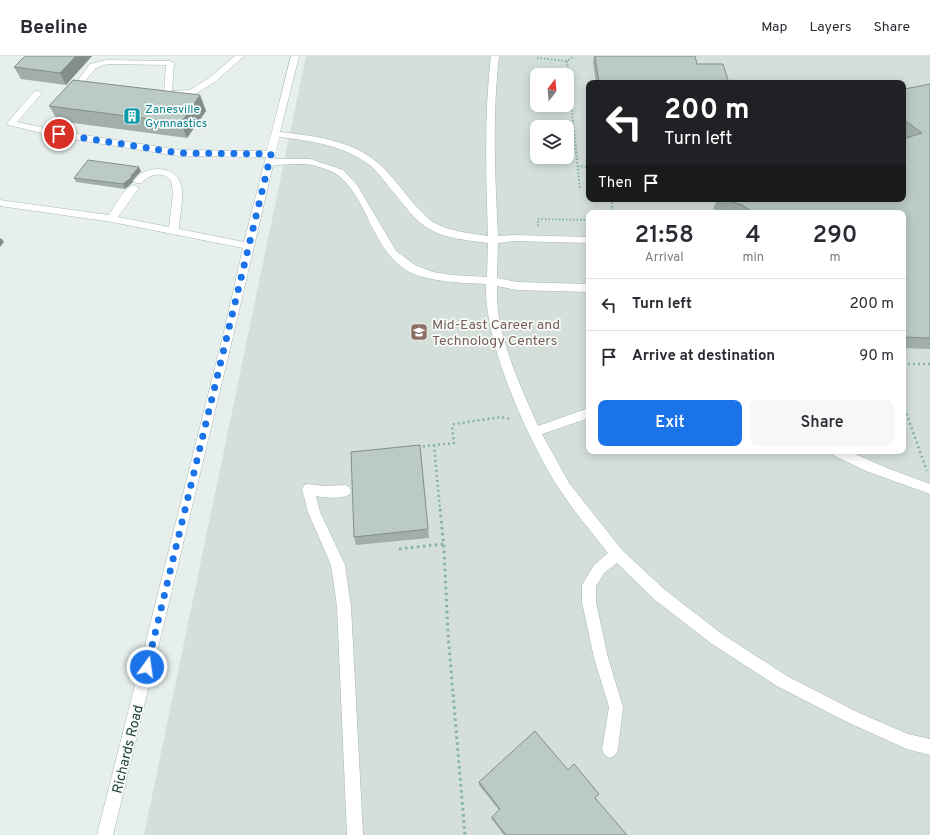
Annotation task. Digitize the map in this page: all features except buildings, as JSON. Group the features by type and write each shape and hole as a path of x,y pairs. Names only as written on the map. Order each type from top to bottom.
{"street":[{"path":"101,87 79,84 93,66 108,62 170,63 164,94 192,92 212,80 240,56"},
{"name":"Richards Road","path":"106,835 295,56"},
{"path":"495,56 492,98 491,191 493,240 491,302 510,376 534,432 565,487 617,554 660,595 717,639 782,681 852,717 907,741 930,747"},
{"path":"38,93 11,123 59,134 179,153 270,158 310,162 325,166 340,172 354,187 392,253 411,268 445,278 491,281 516,286 586,288"},
{"path":"275,134 310,138 340,146 362,156 375,165 413,209 430,225 452,234 493,240 514,238 586,240"},
{"path":"112,219 126,197 147,173 166,172 173,176 177,184 174,231"},
{"path":"0,203 112,219 248,246"},
{"path":"534,432 586,414"},
{"path":"842,454 889,476 930,489"},
{"path":"345,491 325,492 308,489 314,512 338,565 344,606 355,835"},
{"path":"610,750 616,707 601,658 588,602 589,585 599,569 617,554"}],"path":[{"path":"538,58 567,61 574,56"},
{"path":"567,61 580,190"},
{"path":"577,166 586,167"},
{"path":"538,229 538,219 586,220"},
{"path":"906,364 930,364"},
{"path":"906,412 928,473"},
{"path":"412,448 454,443 452,426 454,424 501,417 506,417 511,420"},
{"path":"434,445 443,544 464,835"},
{"path":"399,549 443,544"}],"shaded area":[{"name":"Mid-East Career and Technology Centers","path":"306,56 930,56 930,835 144,835"}],"place":[{"name":"Zanesville Gymnastics","path":"132,116"},
{"name":"Mid-East Career and Technology Centers","path":"419,332"}],"route":[{"path":"59,134 179,153 271,154 248,246 226,347 147,667"}]}
